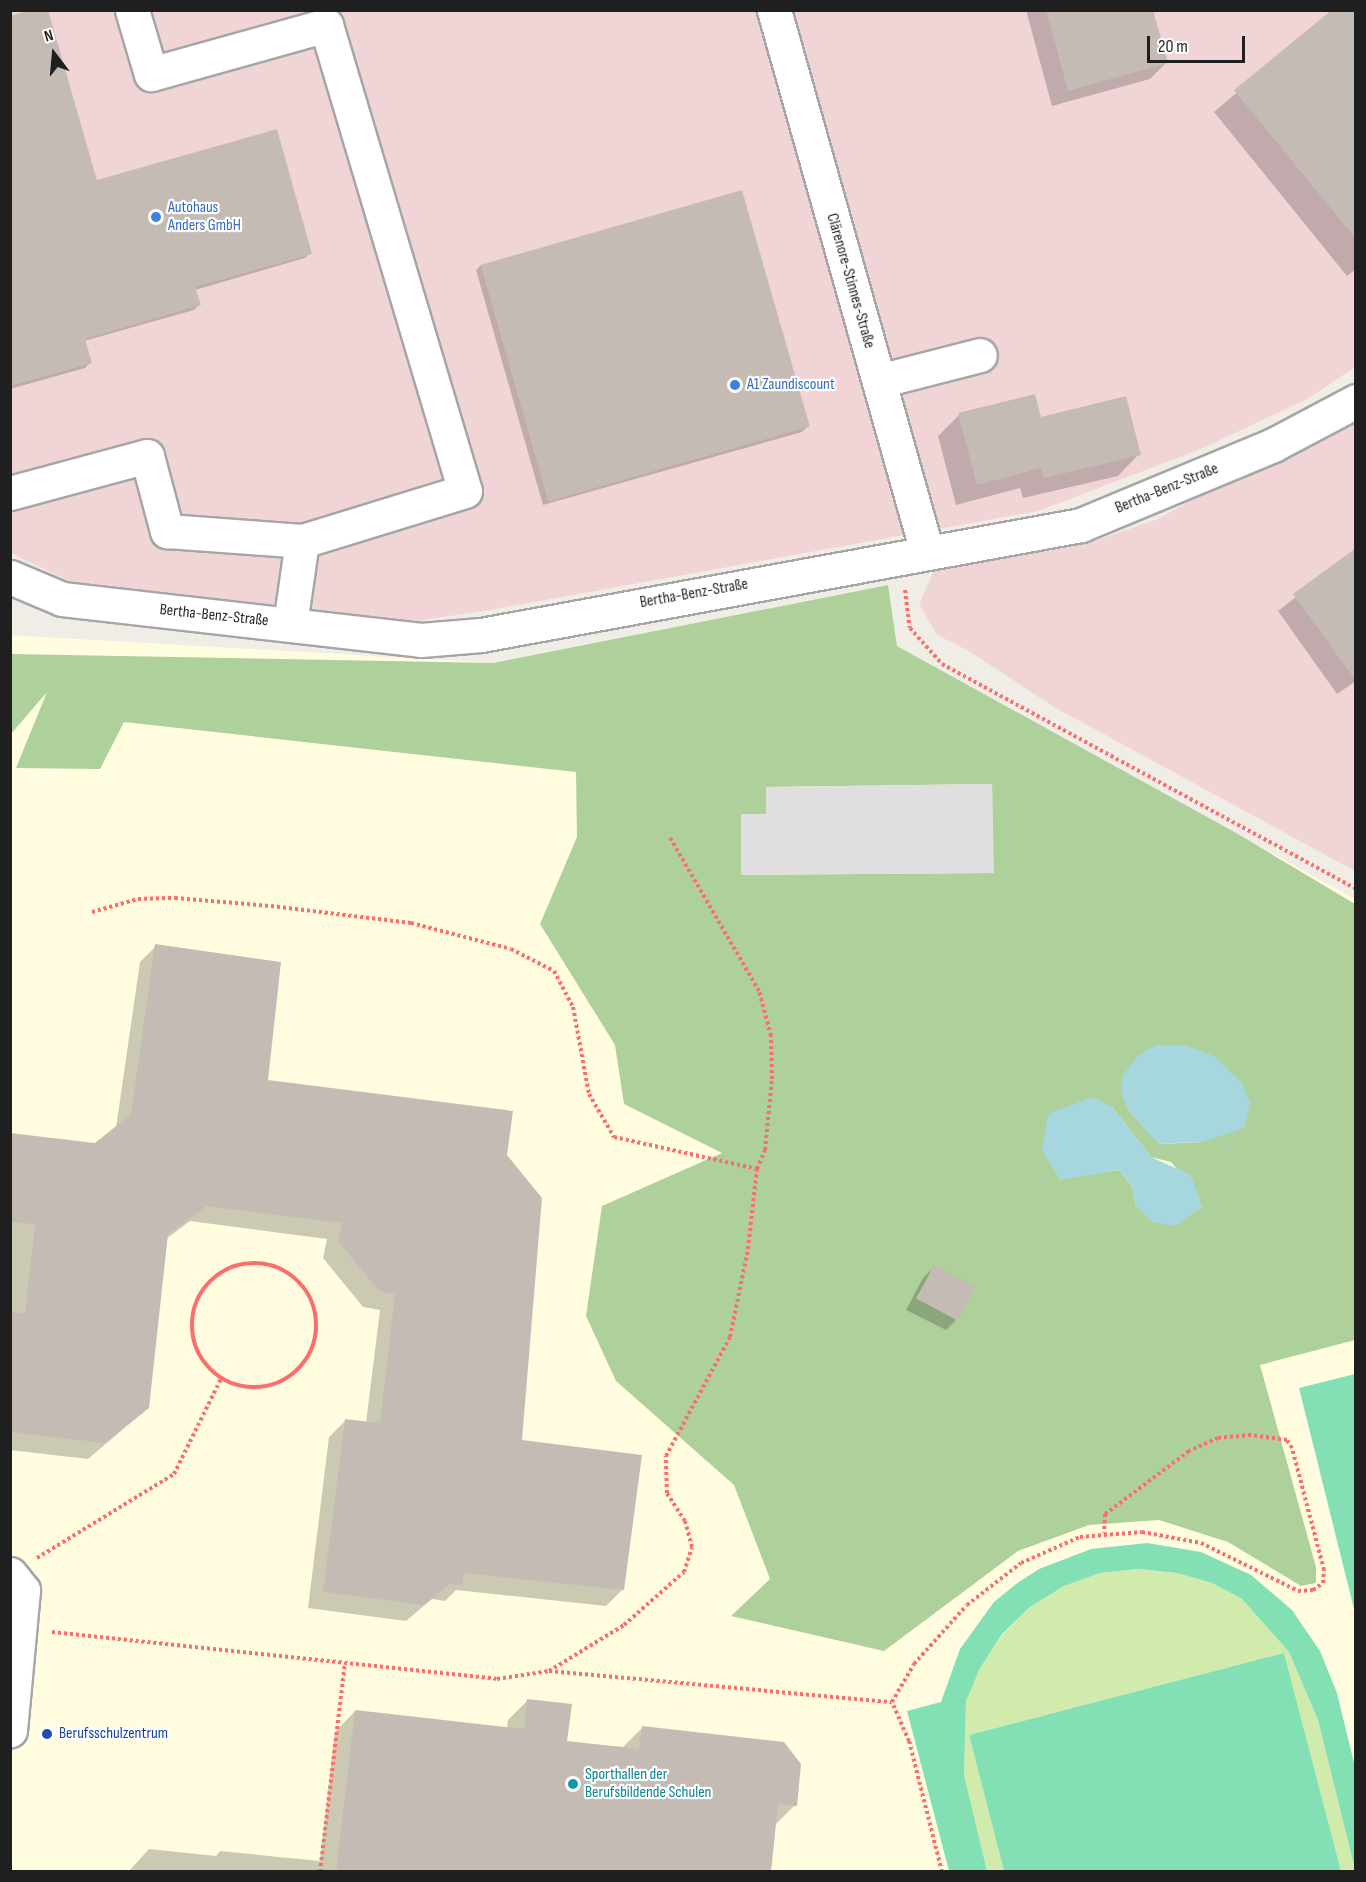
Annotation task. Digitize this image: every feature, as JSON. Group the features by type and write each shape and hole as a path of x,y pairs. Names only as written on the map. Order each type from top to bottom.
{"street":[{"path":"10,493 147,456 167,531 302,541 465,491 326,26 151,74 132,10"},
{"name":"Clärenore-Stinnes-Straße","path":"774,10 879,381 913,555"},
{"path":"879,381 980,355"},
{"name":"Bertha-Benz-Straße","path":"10,577 62,599 421,640 481,635 1081,525 1273,445 1356,401"},
{"path":"290,624 302,541"},
{"path":"10,1730 21,1629 23,1590 20,1568"}],"path":[{"path":"913,555 910,628 942,664 1356,889"},
{"path":"549,1671 624,1625 684,1572 692,1547 685,1521 667,1493 666,1456 730,1337 748,1249 757,1169 765,1150 772,1079 771,1036 759,991 669,836"},
{"path":"92,912 138,899 272,906 411,923 511,950 554,971 573,1007 589,1094 614,1137 757,1169"},
{"path":"252,1263 274,1265 293,1276 308,1292 316,1312 317,1334 310,1354 297,1372 279,1384 258,1389 221,1379 196,1349 193,1312 200,1293 213,1278 231,1267 252,1263"},
{"path":"20,1568 174,1474 221,1379"},
{"path":"892,1702 914,1664 967,1605 1022,1563 1080,1537 1104,1533 1142,1532 1201,1543 1298,1591 1312,1590 1323,1583 1324,1570 1292,1448 1287,1440 1251,1435 1218,1438 1189,1451 1105,1514 1104,1533"},
{"path":"21,1629 497,1679 549,1671 892,1702"},
{"path":"320,1872 345,1663"},
{"path":"892,1702 909,1741 942,1872"}],"shaded area":[{"path":"10,11 1355,11 1355,367 1309,398 1201,449 1038,511 484,611 416,621 71,582 11,553"},
{"path":"1355,421 1355,871 1054,707 969,651 937,635 919,604 935,569 1092,542 1158,519 1220,484"},
{"path":"888,585 897,646 1355,899 1355,1871 11,1872 11,635 493,663"},
{"path":"992,784 994,873 741,875 741,814 766,814 766,787"}],"green space":[{"path":"888,585 897,646 1238,834 1355,904 1355,1340 1260,1365 1316,1567 1316,1583 1301,1586 1228,1542 1159,1520 1089,1525 1018,1551 884,1651 731,1616 770,1579 734,1485 616,1381 586,1316 602,1206 722,1153 624,1104 615,1045 540,924 577,837 576,772 124,722 100,769 16,768 47,692 11,734 11,654 493,663","holes":["992,784 993,873 742,875 766,814 766,787","1112,1107 1151,1157 1171,1162 1196,1191 1202,1207 1136,1206 1132,1186 1119,1170 1060,1179","1128,1110 1203,1142 1160,1144"]},
{"path":"1356,1374 1355,1613 1299,1388"},
{"path":"1147,1543 1201,1552 1251,1575 1292,1610 1320,1651 1337,1693 1355,1767 1355,1870 1318,1720 1289,1652 1242,1599 1212,1583 1177,1573 1138,1569 1100,1573 1064,1586 1030,1607 1002,1634 980,1668 966,1701 964,1775 987,1871 949,1871 907,1711 941,1702 960,1649 994,1602 1016,1584 1039,1569 1091,1549"},
{"path":"1138,1569 1177,1573 1212,1583 1242,1599 1289,1652 1318,1720 1355,1871 1341,1871 1284,1653 969,1735 1004,1871 987,1872 964,1775 966,1701 979,1668 1002,1635 1030,1607 1064,1586 1100,1573"},
{"path":"1284,1653 1341,1871 1004,1871 969,1735"}],"water":[{"path":"1157,1045 1185,1045 1214,1056 1242,1083 1250,1103 1244,1128 1203,1142 1160,1144 1146,1131 1128,1110 1121,1092 1123,1075 1138,1055"},
{"path":"1092,1097 1112,1107 1151,1157 1191,1175 1202,1207 1176,1226 1152,1222 1136,1206 1132,1186 1119,1170 1060,1180 1042,1150 1048,1114"}],"building":[{"name":"Autohaus Anders GmbH","path":"31,10 48,10 97,180 277,129 312,254 195,287 201,305 85,339 92,363 10,386 10,16"},
{"path":"1046,10 1153,10 1168,63 1068,91"},
{"path":"1332,10 1356,10 1356,239 1234,90"},
{"path":"742,190 810,426 548,501 481,265"},
{"path":"1035,394 1041,417 1126,396 1141,455 1044,478 1041,468 977,485 958,413"},
{"path":"1356,548 1356,681 1293,594"},
{"path":"155,944 281,962 268,1080 513,1111 507,1155 542,1198 522,1440 642,1455 624,1590 464,1573 462,1585 450,1584 424,1605 323,1592 345,1419 380,1423 395,1294 379,1291 338,1241 342,1223 207,1206 168,1234 149,1408 105,1443 10,1432 10,1312 25,1314 35,1224 10,1222 10,1133 95,1143 131,1114"},
{"path":"934,1265 975,1287 958,1321 916,1299"},
{"name":"Sporthallen der Berufsbildende Schulen","path":"527,1699 572,1704 567,1741 639,1749 642,1726 784,1742 801,1764 797,1806 778,1804 771,1872 336,1872 355,1710 524,1729"}],"place":[{"name":"Autohaus Anders GmbH","path":"156,217"},
{"name":"A1 Zaundiscount","path":"735,385"},
{"name":"Berufsschulzentrum","path":"47,1734"},
{"name":"Sporthallen der Berufsbildende Schulen","path":"573,1784"}]}
